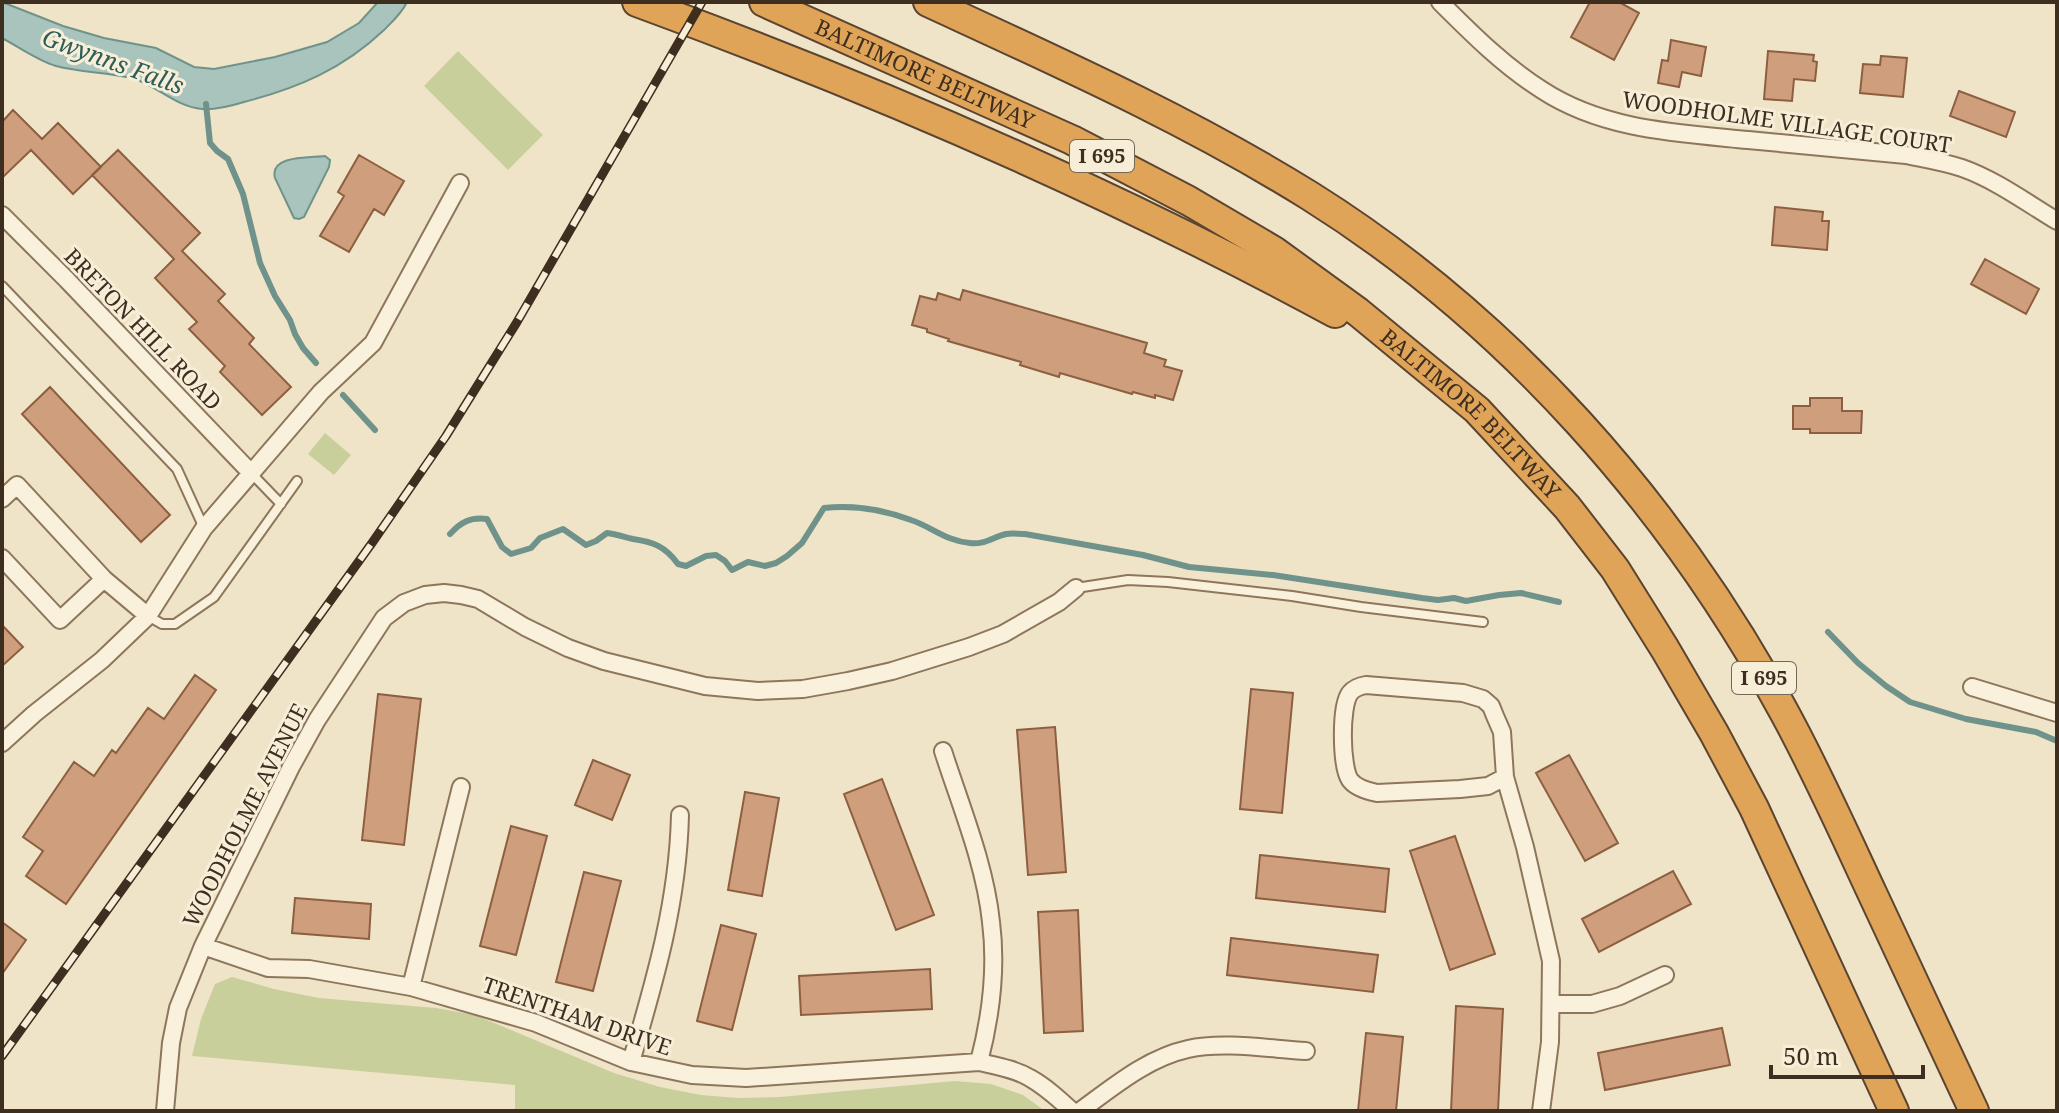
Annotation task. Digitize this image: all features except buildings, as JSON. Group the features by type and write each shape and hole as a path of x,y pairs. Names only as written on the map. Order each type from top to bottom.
{"highway":[{"path":"637,2 912,110 1053,174 1274,280 1413,355"},
{"name":"BALTIMORE BELTWAY","path":"764,2 1072,140 1189,201 1274,251 1413,355 1477,410 1567,507 1615,569 1686,685 1754,808 1894,1111"},
{"name":"I 695","path":"928,2 1103,83 1219,142 1312,198 1403,261 1524,366 1572,415 1674,538 1782,707 1823,786 1974,1111"},
{"path":"972,2 1103,83"}],"street":[{"name":"WOODHOLME VILLAGE COURT","path":"1440,2 1488,50 1525,78 1543,91 1599,118 1666,131 1906,155 1940,162 1965,169 1993,183 2057,221"},
{"path":"2,743 102,660 148,616 204,528 321,392 373,343 460,183"},
{"name":"BRETON HILL ROAD","path":"2,215 252,474"},
{"path":"2,499 17,485 104,579 148,616"},
{"path":"2,558 60,620 104,579"},
{"name":"WOODHOLME AVENUE","path":"165,1111 171,1043 178,1008 203,946 317,720 384,618 404,603 425,595 444,593 478,599 525,627 604,661 705,686 758,691 803,689 848,681 969,647 1003,634 1059,602 1076,588"},
{"path":"1505,777 1488,786 1460,789 1377,793 1364,790 1352,783 1344,765 1345,716 1351,692 1359,687 1377,686 1463,693 1483,699 1491,706 1502,732 1505,777 1525,847 1551,961 1550,1042 1541,1111"},
{"path":"1972,687 2057,713"},
{"path":"943,751 980,866 991,921 992,992 979,1062"},
{"path":"411,987 461,787"},
{"path":"631,1062 672,909 680,815"},
{"name":"TRENTHAM DRIVE","path":"203,946 268,968 309,969 411,987 536,1023 631,1062 692,1075 746,1078 979,1062 1030,1078 1072,1111"},
{"path":"1551,1004 1592,1004 1620,996 1665,975"},
{"path":"1080,1111 1124,1078 1189,1048 1234,1046 1306,1051"}],"lane":[{"path":"2,286 177,469 204,528"},
{"path":"252,474 281,504"},
{"path":"148,616 162,624 175,624 214,597 297,481"},
{"path":"1076,588 1128,580 1168,582 1483,622"}],"green space":[{"path":"458,51 543,135 508,170 424,86"},
{"path":"325,433 351,455 334,475 308,454"},
{"path":"232,977 319,998 436,1008 475,1015 614,1073 701,1095 780,1097 955,1081 991,1084 1023,1095 1045,1111 515,1111 515,1085 192,1056 201,1019 215,984"}],"water":[{"name":"Gwynns Falls","path":"2,2 63,26 156,48 194,67 214,69 275,57 327,42 359,23 378,2 407,2 384,30 336,66 283,90 229,106 207,109 184,105 135,79 66,68 35,57 2,38"},
{"path":"325,156 330,160 329,167 304,217 294,218 275,178 278,165 292,159"}],"waterway":[{"path":"206,104 210,143 228,159 243,194 260,263 295,334 316,363"},
{"path":"343,395 375,430"},
{"path":"450,534 466,521 487,519 502,547 511,554 531,548 540,538 563,529 586,545 607,533 653,543 678,564 686,566 706,556 716,555 732,570 748,562 765,566 787,556 802,543 824,508 858,508 901,516 954,540 970,543 984,542 1006,534 1025,534 1143,555 1189,567 1273,575 1422,598 1466,601 1521,593 1559,602"},
{"path":"1828,632 1858,663 1910,702 1966,719 2036,732 2057,741"}],"railway":[{"path":"2,1056 446,436 517,322 702,2"}]}
